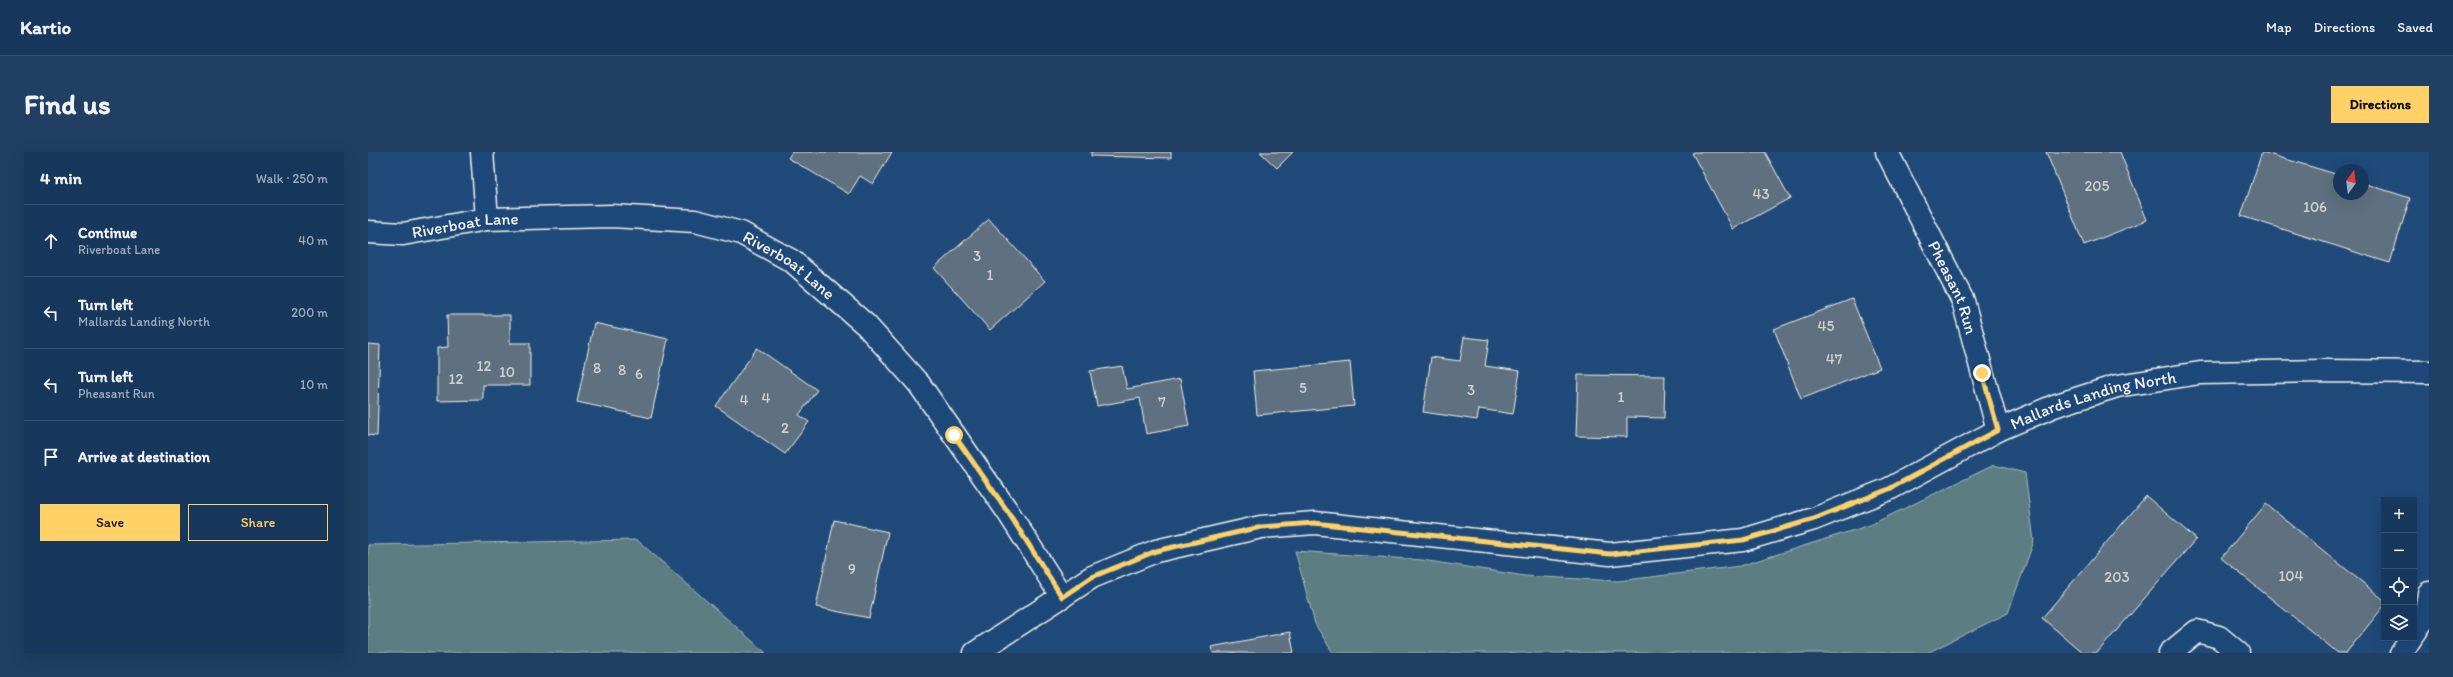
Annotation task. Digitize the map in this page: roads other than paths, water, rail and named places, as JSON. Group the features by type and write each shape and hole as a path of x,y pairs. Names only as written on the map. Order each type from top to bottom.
{"street":[{"path":"482,152 487,219"},
{"name":"Pheasant Run","path":"1888,152 1963,301 1998,430"},
{"name":"Riverboat Lane","path":"368,232 404,234 487,219 612,216 695,222 741,233 792,261 866,325 919,384 1008,512 1062,597"},
{"name":"Mallards Landing North","path":"975,653 1092,577 1156,551 1261,527 1314,523 1610,554 1743,540 1814,519 1889,489 1998,430 2054,406 2117,386 2200,374 2324,371 2429,372"},
{"path":"2417,629 2425,617 2429,593"},
{"path":"2170,653 2197,631 2219,637 2238,653"},
{"path":"2401,653 2409,641"}]}
